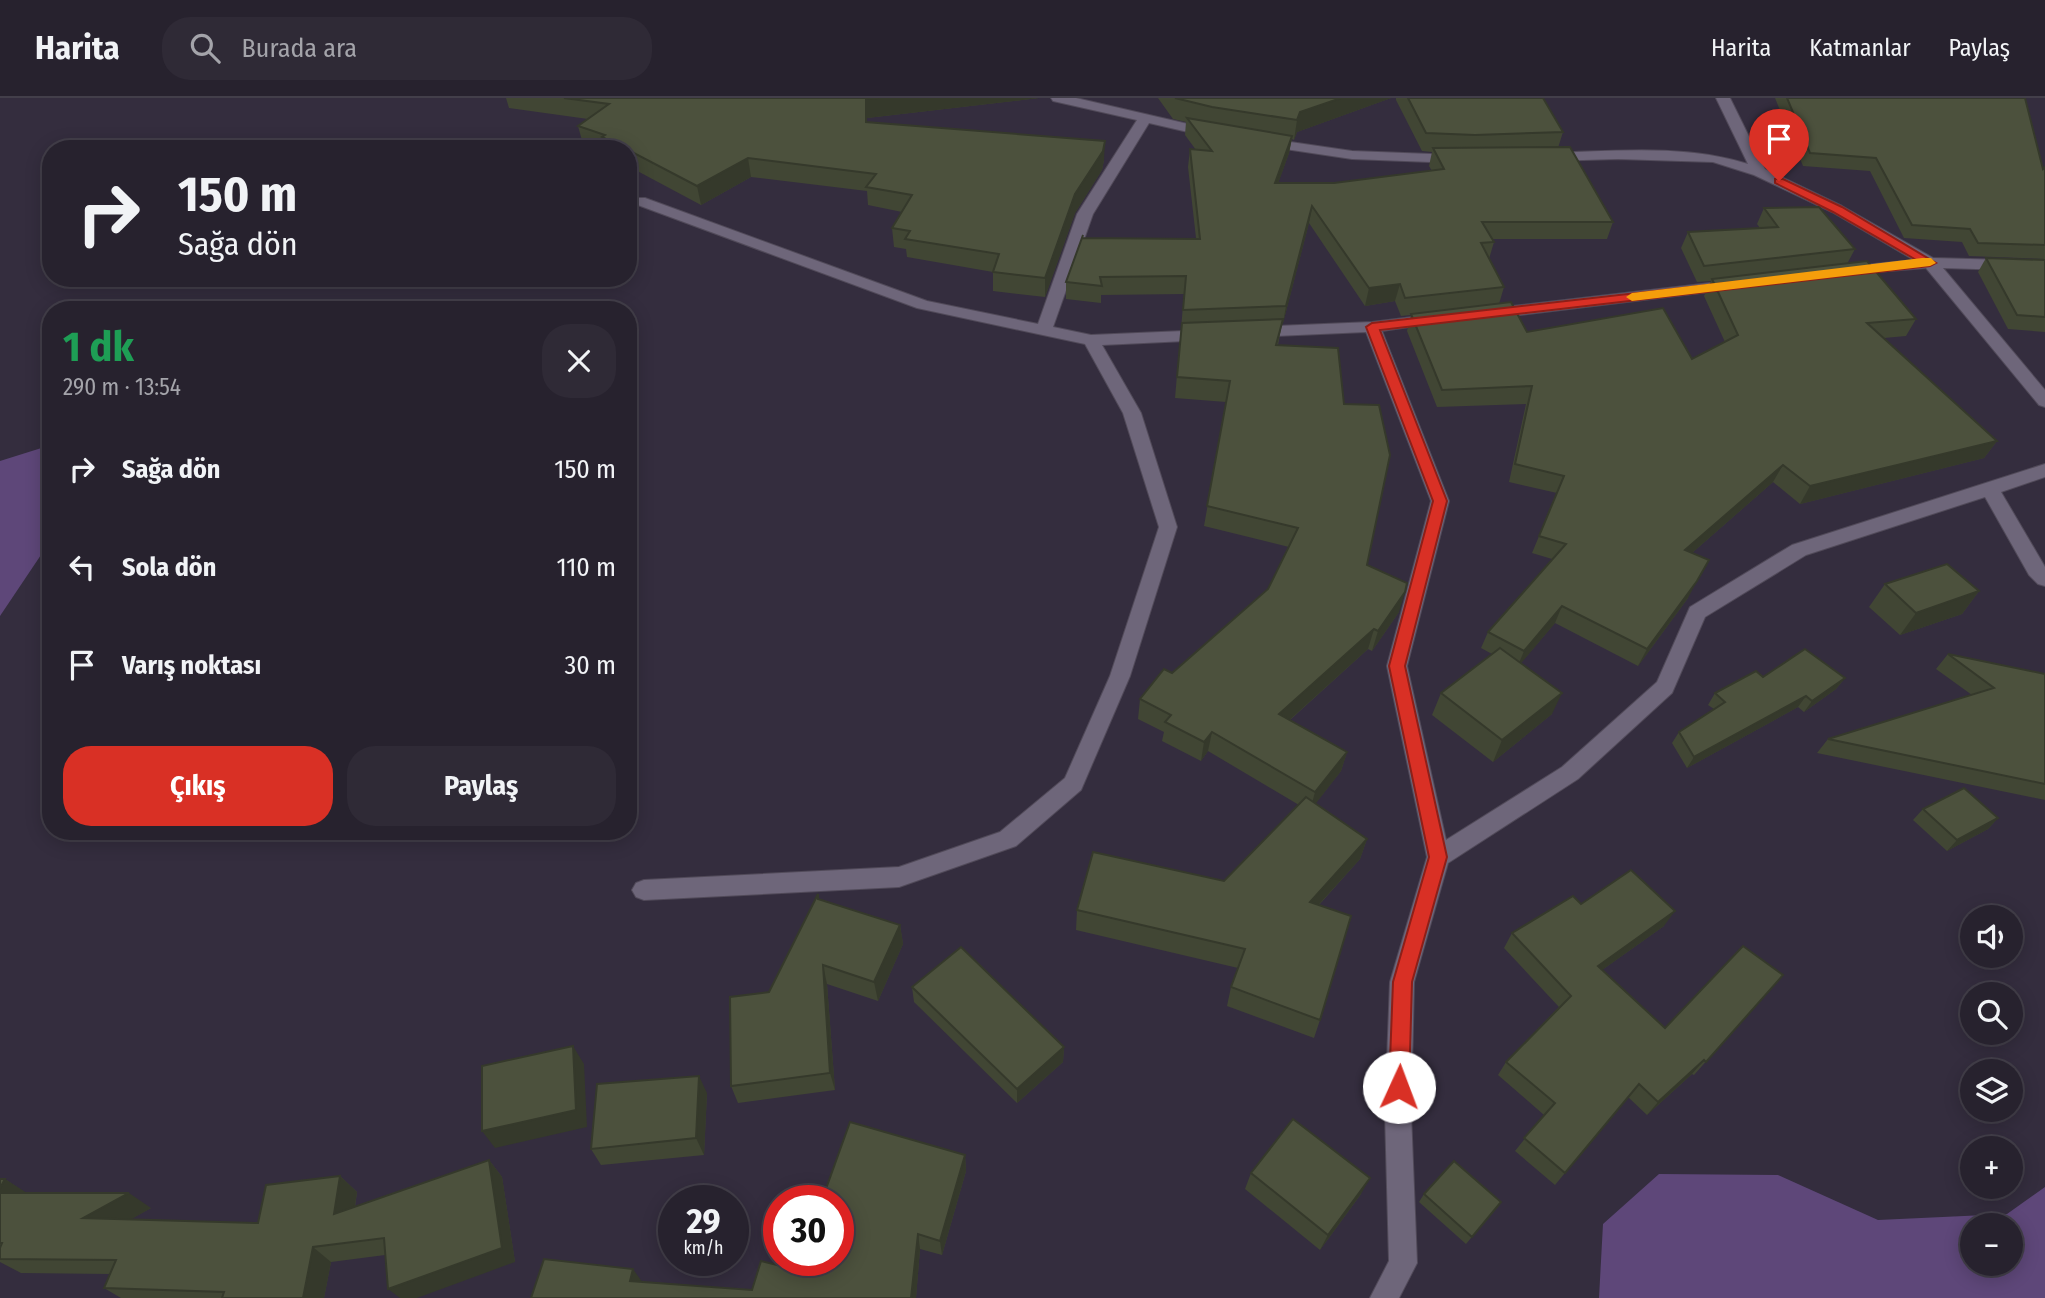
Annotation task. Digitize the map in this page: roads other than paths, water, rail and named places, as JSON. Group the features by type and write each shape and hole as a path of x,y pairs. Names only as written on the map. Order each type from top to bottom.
{"street":[{"path":"1058,98 1242,139 1352,155 1470,160"},
{"path":"1723,98 1759,172"},
{"path":"1044,330 1085,214 1145,118"},
{"path":"1538,158 1618,155 1714,158 1759,172 1838,209 1930,263 2045,401"},
{"path":"640,201 923,304 1091,340 1372,327 1753,283"},
{"path":"1835,274 1930,263 2045,265"},
{"path":"1372,327 1440,501 1397,666 1438,857 1402,982 1398,1113 1403,1263 1384,1298"},
{"path":"644,890 899,877 1008,839 1073,784 1120,676 1168,527 1132,413 1091,340"},
{"path":"1438,857 1570,773 1665,687 1697,612 1799,550 2045,470"},
{"path":"1990,489 2036,570 2045,579"}]}
